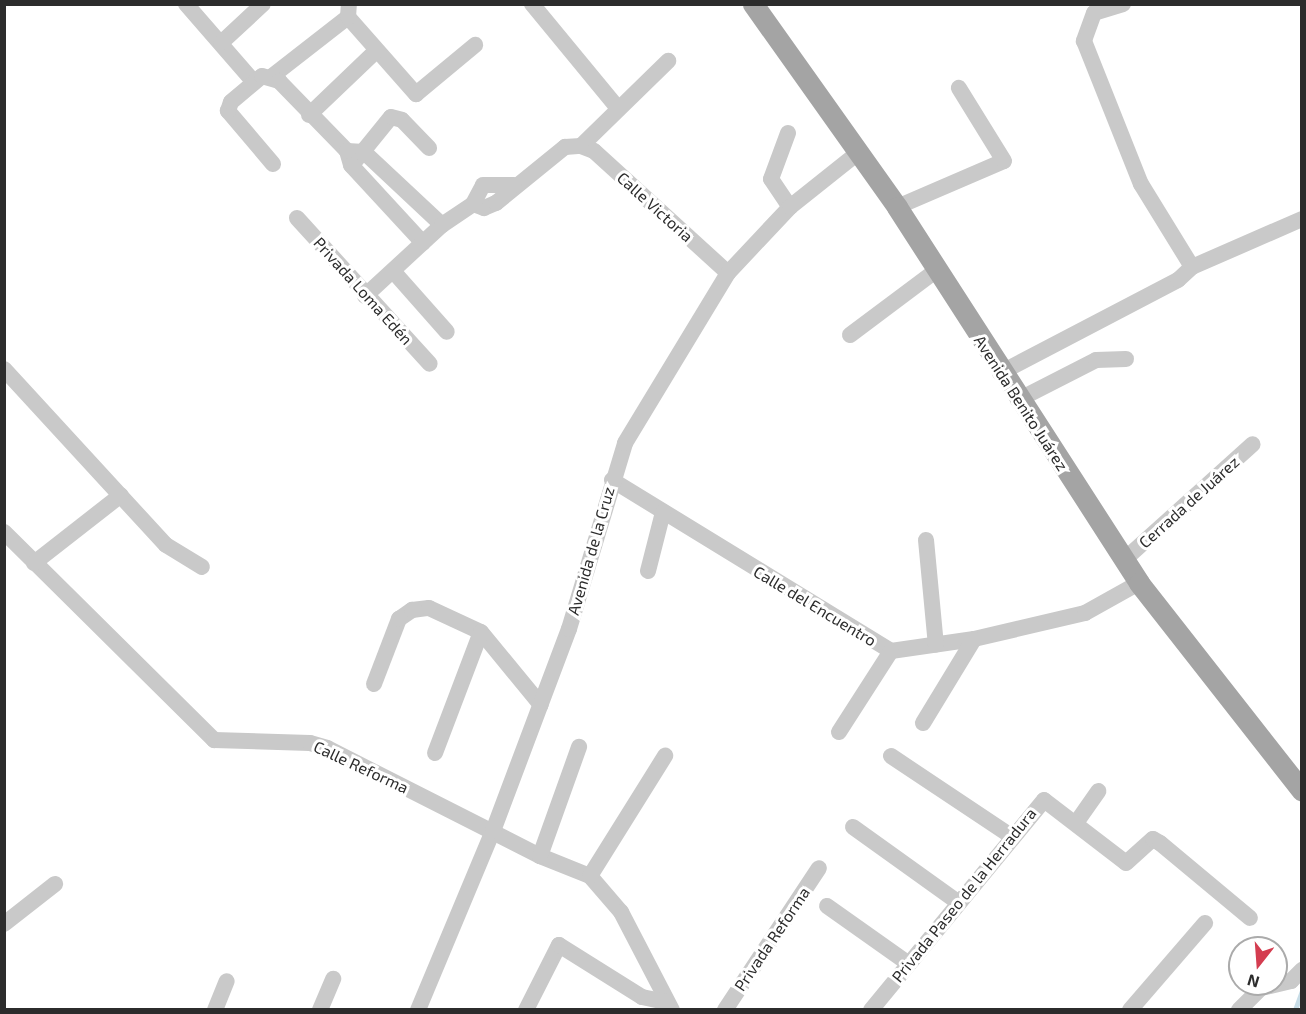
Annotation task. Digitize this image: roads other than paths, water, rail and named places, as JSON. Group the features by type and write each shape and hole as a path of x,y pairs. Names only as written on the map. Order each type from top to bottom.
{"main road":[{"name":"Avenida Benito Juárez","path":"753,4 897,207 1000,373 1139,583 1302,791"}],"street":[{"path":"186,4 253,81"},
{"path":"221,43 263,4"},
{"path":"532,4 617,107"},
{"path":"1123,4 1094,14 1084,41 1141,184 1192,267"},
{"path":"273,164 228,111 231,102 253,81 271,77 348,11 375,52 416,94 475,45"},
{"path":"309,114 375,52"},
{"path":"365,296 442,225 473,204 483,185 514,185 565,147 580,146 617,107 668,61"},
{"path":"271,77 354,156 442,225"},
{"path":"897,207 1004,161 959,88"},
{"path":"354,156 396,117 429,148"},
{"path":"788,133 771,179 790,207"},
{"name":"Calle Victoria","path":"580,146 594,151 728,273"},
{"name":"Avenida de la Cruz","path":"418,1010 493,831 541,705 568,629 625,443 728,273 790,207 858,153"},
{"path":"354,156 423,243"},
{"name":"Privada Loma Edén","path":"297,218 365,296 430,364"},
{"path":"1000,373 1178,280 1192,267 1302,219"},
{"path":"850,335 937,270"},
{"path":"393,271 447,332"},
{"path":"1018,400 1096,360 1126,358"},
{"path":"4,369 166,544 202,567"},
{"name":"Cerrada de Juárez","path":"1124,560 1253,444"},
{"name":"Calle del Encuentro","path":"612,480 891,651 974,639 1085,612 1139,583"},
{"path":"34,563 121,495"},
{"path":"648,572 663,512"},
{"name":"Calle Reforma","path":"4,532 214,740 310,743 327,748 540,856 590,876 621,912 669,1006"},
{"path":"926,540 936,645"},
{"path":"374,684 399,619 412,610 429,608 481,632 541,705"},
{"path":"435,753 481,632"},
{"path":"923,723 974,639"},
{"path":"839,732 891,651"},
{"path":"540,856 579,747"},
{"path":"590,876 665,756"},
{"path":"891,756 1011,836"},
{"path":"1076,823 1098,791"},
{"name":"Privada Paseo de la Herradura","path":"877,1007 1011,836 1044,800 1126,862 1153,840 1160,843 1250,918"},
{"path":"853,827 959,903"},
{"name":"Privada Reforma","path":"725,1010 819,868"},
{"path":"4,924 55,884"},
{"path":"827,906 909,964"},
{"path":"1130,1010 1205,923"},
{"path":"526,1010 560,945 642,997 669,1006"},
{"path":"1239,1010 1261,988 1291,981 1302,970"},
{"path":"320,1010 333,978"},
{"path":"216,1010 227,981"}],"waterway":[{"path":"1295,1010 1302,991"}]}
